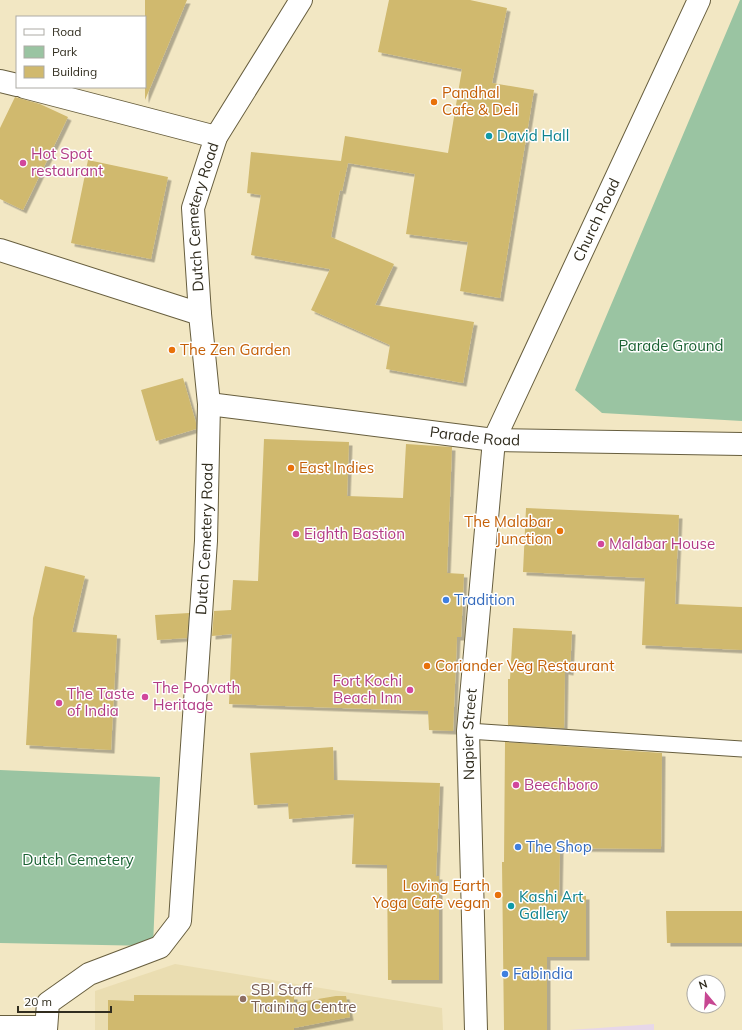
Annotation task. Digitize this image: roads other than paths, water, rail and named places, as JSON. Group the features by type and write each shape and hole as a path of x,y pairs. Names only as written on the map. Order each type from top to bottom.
{"street":[{"name":"Dutch Cemetery Road","path":"46,1028 48,1003 89,974 160,947 180,921 206,541 209,404 200,314 193,208 216,137 301,0"},
{"name":"Church Road","path":"494,440 699,0"},
{"path":"0,81 16,85"},
{"path":"28,88 216,137"},
{"path":"0,250 200,314"},
{"name":"Parade Road","path":"209,404 494,440 742,444"},
{"name":"Napier Street","path":"476,1030 468,731 494,440"},
{"path":"0,1027 46,1028"}],"lane":[{"path":"468,731 742,749"}],"place":[{"name":"Pandhal Cafe & Deli","path":"434,102"},
{"name":"David Hall","path":"489,136"},
{"name":"Hot Spot restaurant","path":"23,163"},
{"name":"The Zen Garden","path":"172,350"},
{"name":"East Indies","path":"291,468"},
{"name":"The Malabar Junction","path":"560,531"},
{"name":"Eighth Bastion","path":"296,534"},
{"name":"Malabar House","path":"601,544"},
{"name":"Tradition","path":"446,600"},
{"name":"Coriander Veg Restaurant","path":"427,666"},
{"name":"Fort Kochi Beach Inn","path":"410,690"},
{"name":"The Poovath Heritage","path":"145,697"},
{"name":"The Taste of India","path":"59,703"},
{"name":"Beechboro","path":"516,785"},
{"name":"The Shop","path":"518,847"},
{"name":"Loving Earth Yoga Cafe vegan","path":"498,895"},
{"name":"Kashi Art Gallery","path":"511,906"},
{"name":"Fabindia","path":"505,974"},
{"name":"SBI Staff Training Centre","path":"243,999"}],"park label":[{"name":"Parade Ground","path":"671,346"},
{"name":"Dutch Cemetery","path":"78,860"}]}
